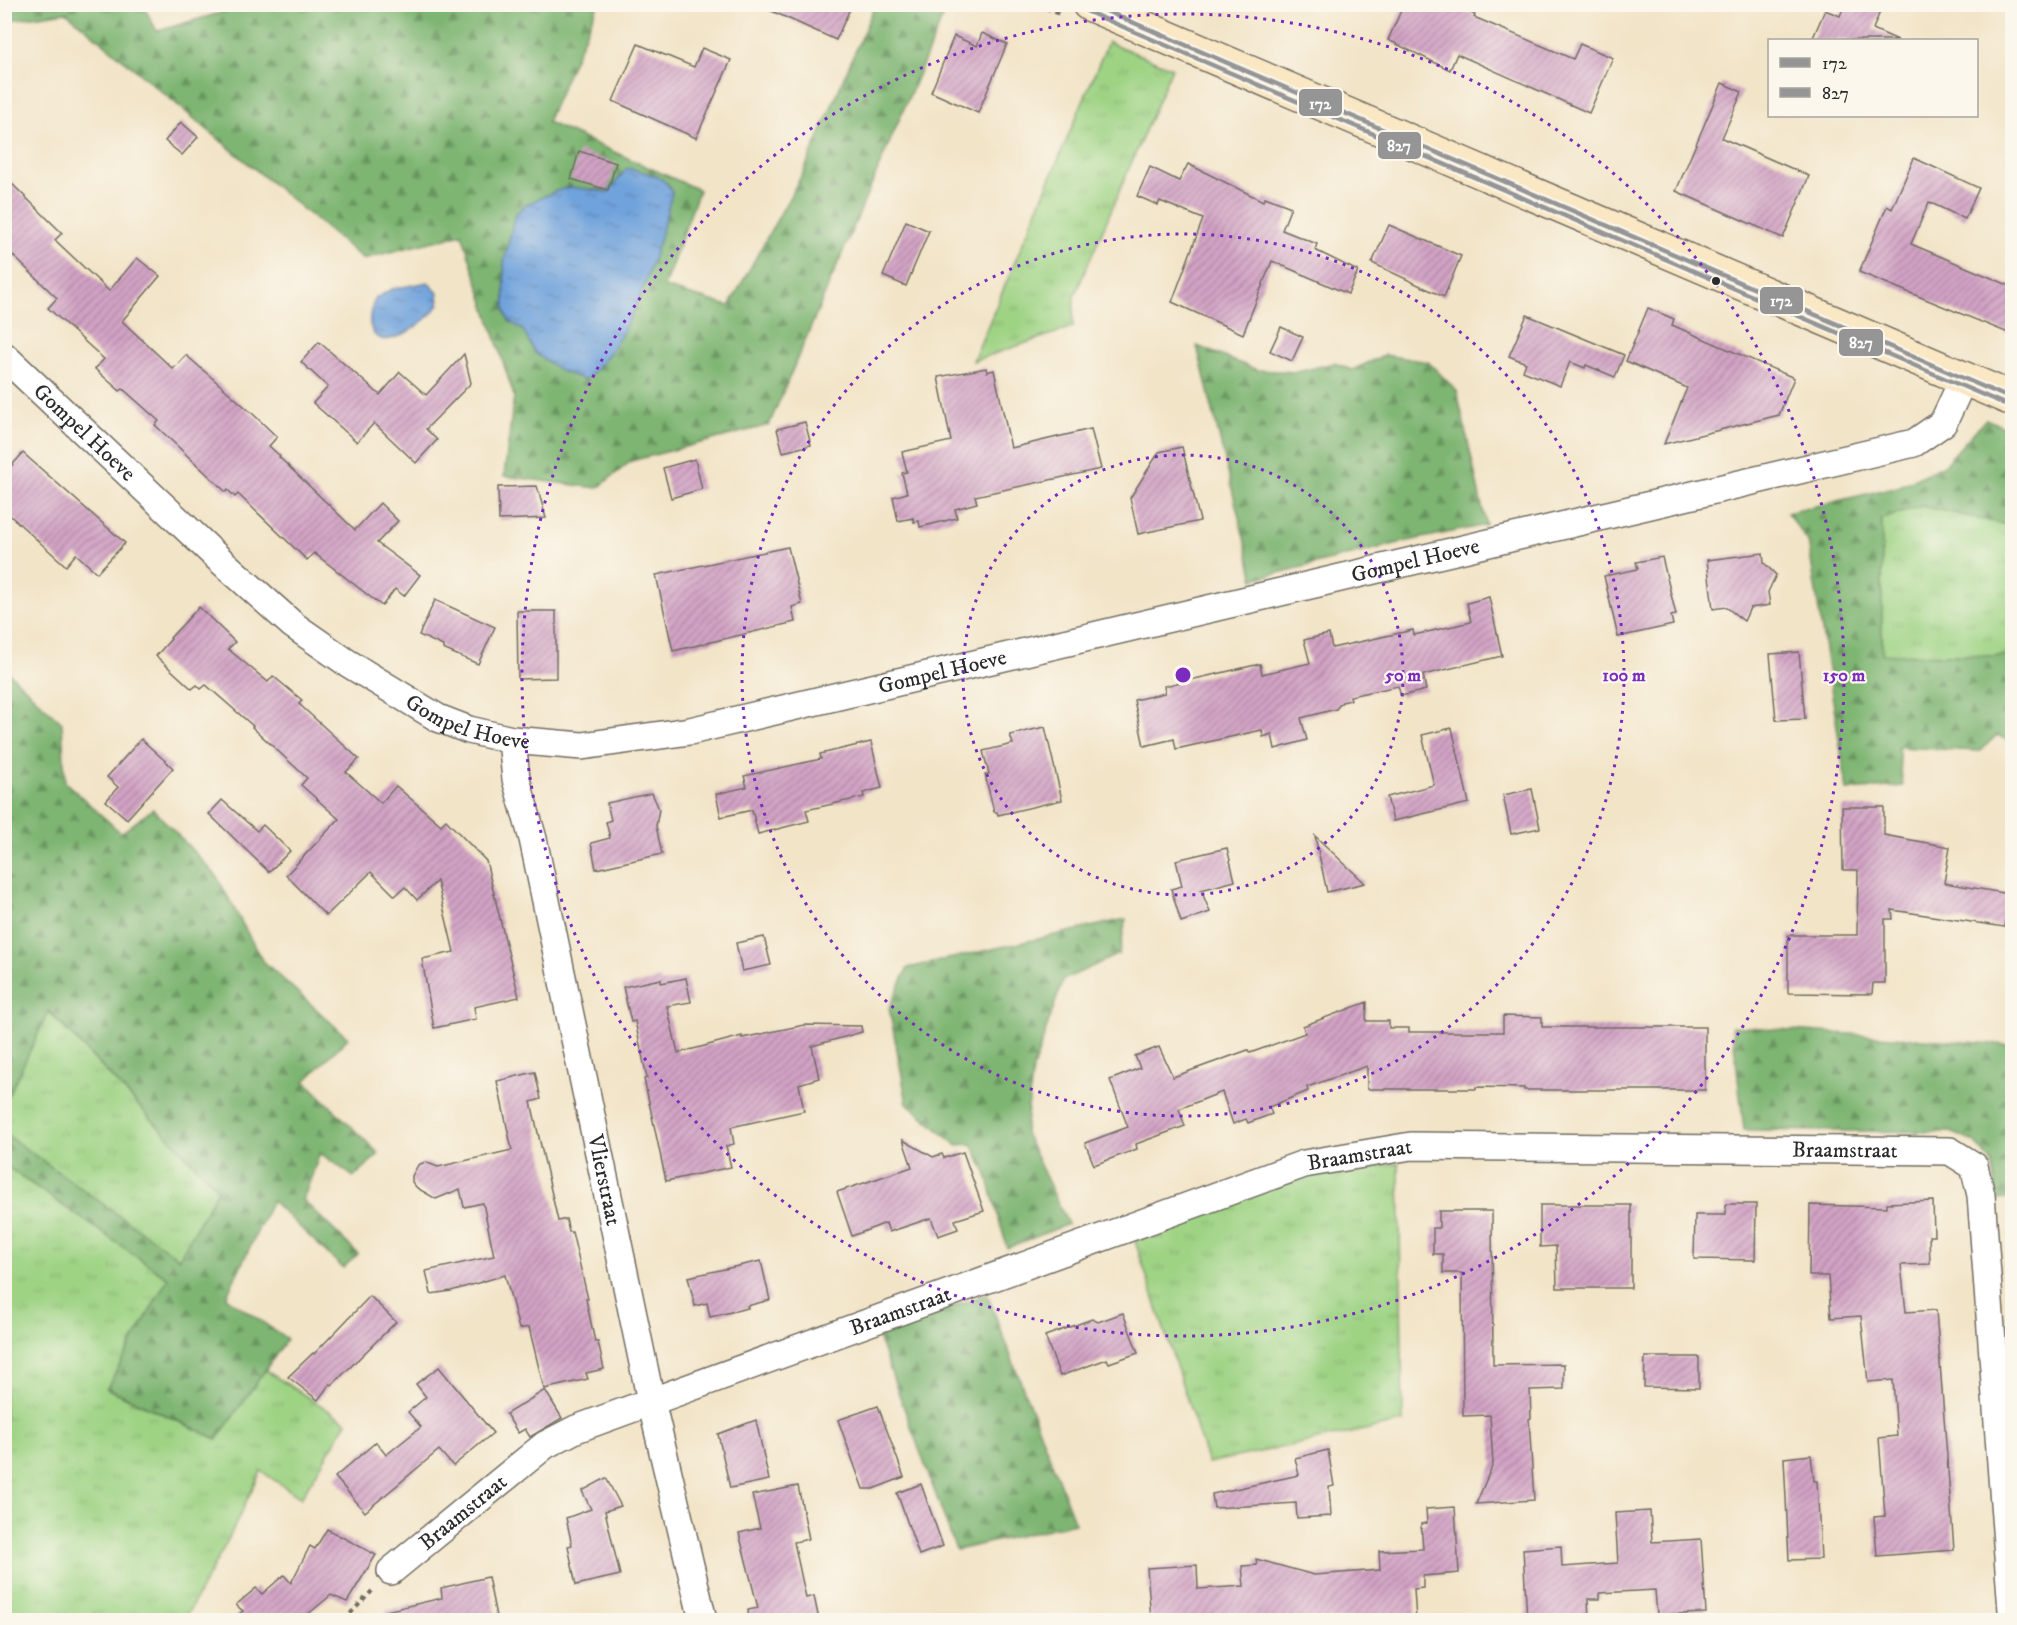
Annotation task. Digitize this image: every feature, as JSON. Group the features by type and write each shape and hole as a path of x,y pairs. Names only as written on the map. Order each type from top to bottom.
{"street":[{"path":"1089,4 2013,399"},
{"name":"Gompel Hoeve","path":"4,356 293,625 355,668 438,718 469,730 512,740 582,746 690,730 1914,443 1943,423 1964,378"},
{"name":"Vlierstraat","path":"512,740 516,779 533,839 651,1401 703,1620"},
{"name":"Braamstraat","path":"391,1571 545,1445 576,1429 1304,1164 1411,1146 1950,1150 1974,1166 1981,1194 2013,1610"}],"path":[{"path":"344,1620 391,1571"}],"green space":[{"path":"4,5 143,5 157,31 248,5 598,5 547,122 699,190 664,287 729,306 804,171 875,5 948,5 769,425 631,461 598,488 504,476 514,396 462,234 363,259 66,12 5,21"},
{"path":"1108,42 1172,68 1074,297 1073,327 973,361"},
{"path":"1197,346 1257,370 1297,372 1334,363 1352,370 1385,355 1428,362 1457,391 1486,525 1403,542 1254,579"},
{"path":"1986,419 2012,431 2012,526 1922,506 1882,519 1882,654 2012,656 2012,742 1997,735 1980,751 1898,747 1903,786 1847,790 1808,541 1787,513 1900,486 1944,465"},
{"path":"1922,506 2012,526 2012,656 1882,655 1881,519"},
{"path":"5,669 62,723 65,782 121,833 153,809 216,875 262,960 348,1038 305,1081 379,1154 354,1177 320,1153 303,1200 358,1254 343,1268 272,1201 226,1297 287,1339 217,1439 107,1388 168,1278 5,1165 5,1134 179,1258 218,1189 49,1011 5,1103"},
{"path":"1126,919 1119,954 1063,980 1033,1069 1025,1133 1068,1224 1007,1248 987,1175 972,1144 956,1145 907,1103 889,1007 908,968"},
{"path":"48,1011 218,1189 179,1259 5,1134 4,1103"},
{"path":"1732,1026 2010,1045 2012,1041 2012,1198 1998,1200 1992,1163 1974,1142 1951,1132 1744,1130"},
{"path":"1399,1163 1403,1422 1208,1463 1135,1241 1296,1178"},
{"path":"4,1165 168,1278 107,1389 217,1439 265,1370 347,1422 301,1498 261,1471 227,1542 184,1620 5,1620"},
{"path":"987,1294 1075,1523 956,1550 877,1334"}],"water":[{"path":"627,168 660,178 672,193 651,268 630,319 602,363 585,380 561,371 535,353 523,330 509,321 505,311 504,262 515,214 527,204 570,187 608,192"},
{"path":"428,282 438,293 439,304 425,319 392,339 382,339 375,335 370,324 370,317 376,298 392,289"}],"building":[{"path":"756,4 852,4 836,40"},
{"path":"1404,4 1453,4 1475,15 1474,17 1573,59 1580,44 1613,58 1589,113 1457,54 1450,70 1388,40"},
{"path":"1845,4 1883,4 1873,29 1896,39 1812,39 1825,10 1840,16"},
{"path":"982,33 1007,44 978,113 931,92 954,36 977,46"},
{"path":"638,44 694,67 702,48 731,60 696,138 613,101"},
{"path":"1722,83 1742,92 1722,138 1809,176 1783,238 1676,191"},
{"path":"181,122 198,137 182,155 165,141"},
{"path":"579,151 616,163 608,190 571,179"},
{"path":"1914,158 1979,188 1965,219 1929,202 1911,244 2013,287 2013,335 1859,272 1887,206 1892,209"},
{"path":"1188,164 1263,201 1265,197 1291,207 1282,230 1317,244 1315,250 1358,271 1348,294 1272,261 1243,334 1172,302 1203,219 1160,201 1158,205 1137,196 1150,167 1179,181"},
{"path":"4,176 62,233 55,240 109,291 137,258 160,276 122,321 173,369 186,355 253,414 277,437 269,446 355,530 380,503 398,521 377,543 420,575 404,596 395,589 382,606 314,553 307,560 238,494 235,497 228,490 226,492 155,425 159,421 123,389 120,391 95,369 104,359 48,308 57,298 4,247"},
{"path":"906,221 929,231 906,286 883,276"},
{"path":"1389,225 1461,256 1444,297 1372,263"},
{"path":"1648,308 1674,319 1672,325 1794,378 1779,415 1664,444 1687,388 1626,361"},
{"path":"1527,315 1624,355 1615,377 1586,365 1585,368 1570,362 1560,386 1523,371 1526,363 1509,356"},
{"path":"1281,327 1303,337 1292,361 1270,351"},
{"path":"319,342 380,395 400,372 426,395 464,354 471,383 426,429 437,440 416,463 374,423 357,442 313,403 328,387 301,362"},
{"path":"986,368 987,372 994,370 1011,448 1091,429 1101,469 975,496 977,503 955,509 957,518 920,527 919,521 914,522 913,518 898,521 893,497 907,493 902,473 907,472 902,452 951,441 938,377"},
{"path":"805,422 811,445 783,452 777,429"},
{"path":"1182,447 1200,521 1138,534 1130,498 1159,452"},
{"path":"23,453 125,543 97,573 76,554 66,566 4,510 4,474"},
{"path":"695,459 702,489 671,498 663,468"},
{"path":"537,486 546,518 499,520 498,487"},
{"path":"788,547 802,604 792,607 795,622 673,651 656,575"},
{"path":"1763,553 1764,563 1776,575 1768,592 1770,605 1750,608 1744,621 1726,607 1713,609 1707,560"},
{"path":"1662,557 1676,615 1671,616 1673,625 1618,637 1604,576 1638,569 1636,562"},
{"path":"1489,597 1502,656 1423,675 1426,690 1401,696 1398,686 1350,696 1351,700 1342,702 1336,709 1301,718 1307,740 1275,749 1272,734 1263,737 1262,730 1176,749 1174,739 1144,746 1134,700 1165,693 1164,686 1260,664 1262,674 1310,663 1304,640 1329,634 1332,648 1413,630 1414,635 1471,622 1467,603"},
{"path":"435,600 495,627 478,664 443,649 443,646 419,635"},
{"path":"199,607 235,642 228,649 268,682 273,676 302,700 299,704 359,759 346,772 381,803 396,786 441,825 446,820 486,861 519,997 474,1007 476,1019 434,1028 422,959 454,952 437,881 417,900 405,887 395,896 371,872 326,916 286,875 339,819 301,785 307,778 253,726 206,685 201,689 197,685 192,689 156,656"},
{"path":"517,611 556,611 556,678 518,679"},
{"path":"1799,652 1805,719 1776,720 1770,654"},
{"path":"1045,727 1062,800 998,815 994,812 985,775 989,774 983,751 1013,744 1010,735"},
{"path":"1452,728 1469,803 1393,821 1387,797 1434,785 1422,735"},
{"path":"141,739 173,768 127,819 106,801 118,787 107,777"},
{"path":"871,742 882,788 863,793 864,797 806,810 809,821 758,834 752,810 721,817 716,794 747,787 744,776 821,759 820,754"},
{"path":"1532,789 1540,828 1511,834 1503,795"},
{"path":"652,793 659,809 656,826 662,854 596,869 591,843 610,838 606,822 611,820 607,803"},
{"path":"222,800 257,831 263,825 290,851 269,872 209,814"},
{"path":"1842,807 1884,807 1884,835 1950,847 1944,883 2010,894 2004,927 1892,910 1893,919 1885,919 1885,983 1873,983 1872,994 1788,993 1788,935 1857,935 1858,870 1843,870"},
{"path":"1315,836 1365,883 1327,892"},
{"path":"1227,848 1235,881 1201,890 1210,912 1181,922 1171,889 1182,886 1176,860"},
{"path":"764,937 771,965 742,971 736,943"},
{"path":"686,978 691,1002 667,1006 678,1053 742,1036 742,1038 804,1025 861,1026 862,1032 812,1046 819,1078 799,1084 804,1111 731,1127 734,1144 726,1146 731,1167 666,1181 644,1079 647,1078 635,1021 631,1022 623,987 661,979 661,983"},
{"path":"1367,1002 1366,1021 1389,1021 1389,1028 1409,1028 1409,1032 1503,1032 1503,1016 1542,1017 1542,1027 1705,1027 1705,1090 1524,1090 1524,1088 1476,1087 1476,1089 1367,1089 1367,1066 1307,1087 1308,1091 1269,1107 1272,1114 1248,1123 1246,1119 1233,1124 1222,1092 1179,1109 1185,1126 1136,1144 1137,1149 1094,1165 1085,1143 1128,1127 1110,1080 1140,1068 1135,1056 1159,1047 1173,1077 1248,1050 1250,1053 1305,1033 1303,1026"},
{"path":"535,1072 541,1099 531,1102 558,1221 566,1219 569,1232 572,1232 588,1299 586,1299 595,1342 598,1342 604,1369 586,1373 588,1379 544,1389 529,1327 519,1329 505,1275 451,1291 431,1294 426,1271 494,1256 483,1203 464,1207 460,1189 436,1199 417,1188 412,1182 412,1176 418,1165 425,1162 438,1167 512,1150 497,1081"},
{"path":"903,1140 933,1157 942,1154 944,1158 963,1152 984,1211 955,1220 958,1229 938,1236 931,1218 889,1232 886,1223 852,1236 837,1192 912,1167"},
{"path":"1933,1201 1934,1236 1929,1236 1930,1264 1901,1265 1906,1312 1936,1310 1954,1550 1877,1556 1874,1517 1885,1516 1879,1438 1897,1436 1893,1380 1868,1382 1861,1316 1831,1318 1828,1276 1809,1276 1810,1205 1887,1207 1887,1203"},
{"path":"1726,1204 1756,1204 1755,1260 1694,1259 1695,1215 1726,1215"},
{"path":"1540,1205 1631,1205 1631,1288 1557,1288 1556,1246 1540,1247"},
{"path":"1439,1211 1492,1211 1493,1365 1564,1364 1564,1389 1530,1390 1531,1418 1529,1419 1534,1500 1476,1504 1493,1464 1490,1415 1463,1416 1462,1273 1443,1273 1443,1254 1433,1254 1433,1228 1439,1228"},
{"path":"761,1261 770,1300 710,1317 707,1303 695,1306 688,1277"},
{"path":"370,1296 396,1322 332,1385 330,1384 318,1400 288,1377 314,1354"},
{"path":"1123,1313 1138,1353 1109,1363 1107,1359 1060,1376 1045,1336 1092,1319 1098,1322"},
{"path":"1645,1357 1699,1357 1699,1388 1644,1387"},
{"path":"439,1367 493,1433 453,1466 439,1450 365,1512 335,1477 376,1442 386,1455 421,1427 408,1412 426,1397 416,1384"},
{"path":"545,1390 562,1418 530,1437 525,1429 518,1433 506,1414"},
{"path":"878,1406 904,1477 873,1489 863,1489 838,1420"},
{"path":"756,1420 769,1480 730,1488 718,1434"},
{"path":"1328,1450 1334,1486 1329,1487 1331,1516 1297,1518 1296,1503 1214,1508 1212,1494 1299,1475 1295,1458"},
{"path":"1811,1455 1814,1481 1817,1481 1821,1559 1789,1560 1784,1458"},
{"path":"606,1478 621,1506 605,1511 620,1575 576,1585 568,1546 572,1545 566,1518 591,1509 582,1491"},
{"path":"921,1484 943,1546 919,1555 897,1493"},
{"path":"798,1486 809,1539 794,1542 806,1598 814,1596 819,1620 749,1620 748,1610 758,1608 739,1533 760,1528 752,1495"},
{"path":"1455,1507 1459,1573 1423,1576 1423,1588 1414,1589 1416,1620 1151,1620 1147,1568 1197,1565 1198,1589 1244,1586 1242,1566 1257,1565 1256,1559 1314,1575 1380,1570 1379,1551 1423,1549 1421,1524 1427,1523 1426,1509"},
{"path":"1650,1511 1652,1542 1701,1539 1706,1613 1657,1615 1655,1590 1600,1593 1600,1599 1588,1599 1589,1620 1527,1620 1523,1549 1561,1546 1562,1567 1618,1563 1615,1513"},
{"path":"327,1529 376,1555 347,1602 331,1595 301,1620 232,1620 243,1611 236,1605 256,1588 262,1594 284,1575 291,1583 310,1546 315,1549"},
{"path":"488,1577 496,1616 492,1617 498,1620 387,1620 386,1611 442,1598 441,1588"}],"transit line":[{"name":"172","path":"1090,4 2012,399"},
{"name":"827","path":"1086,11 2009,406"}]}
